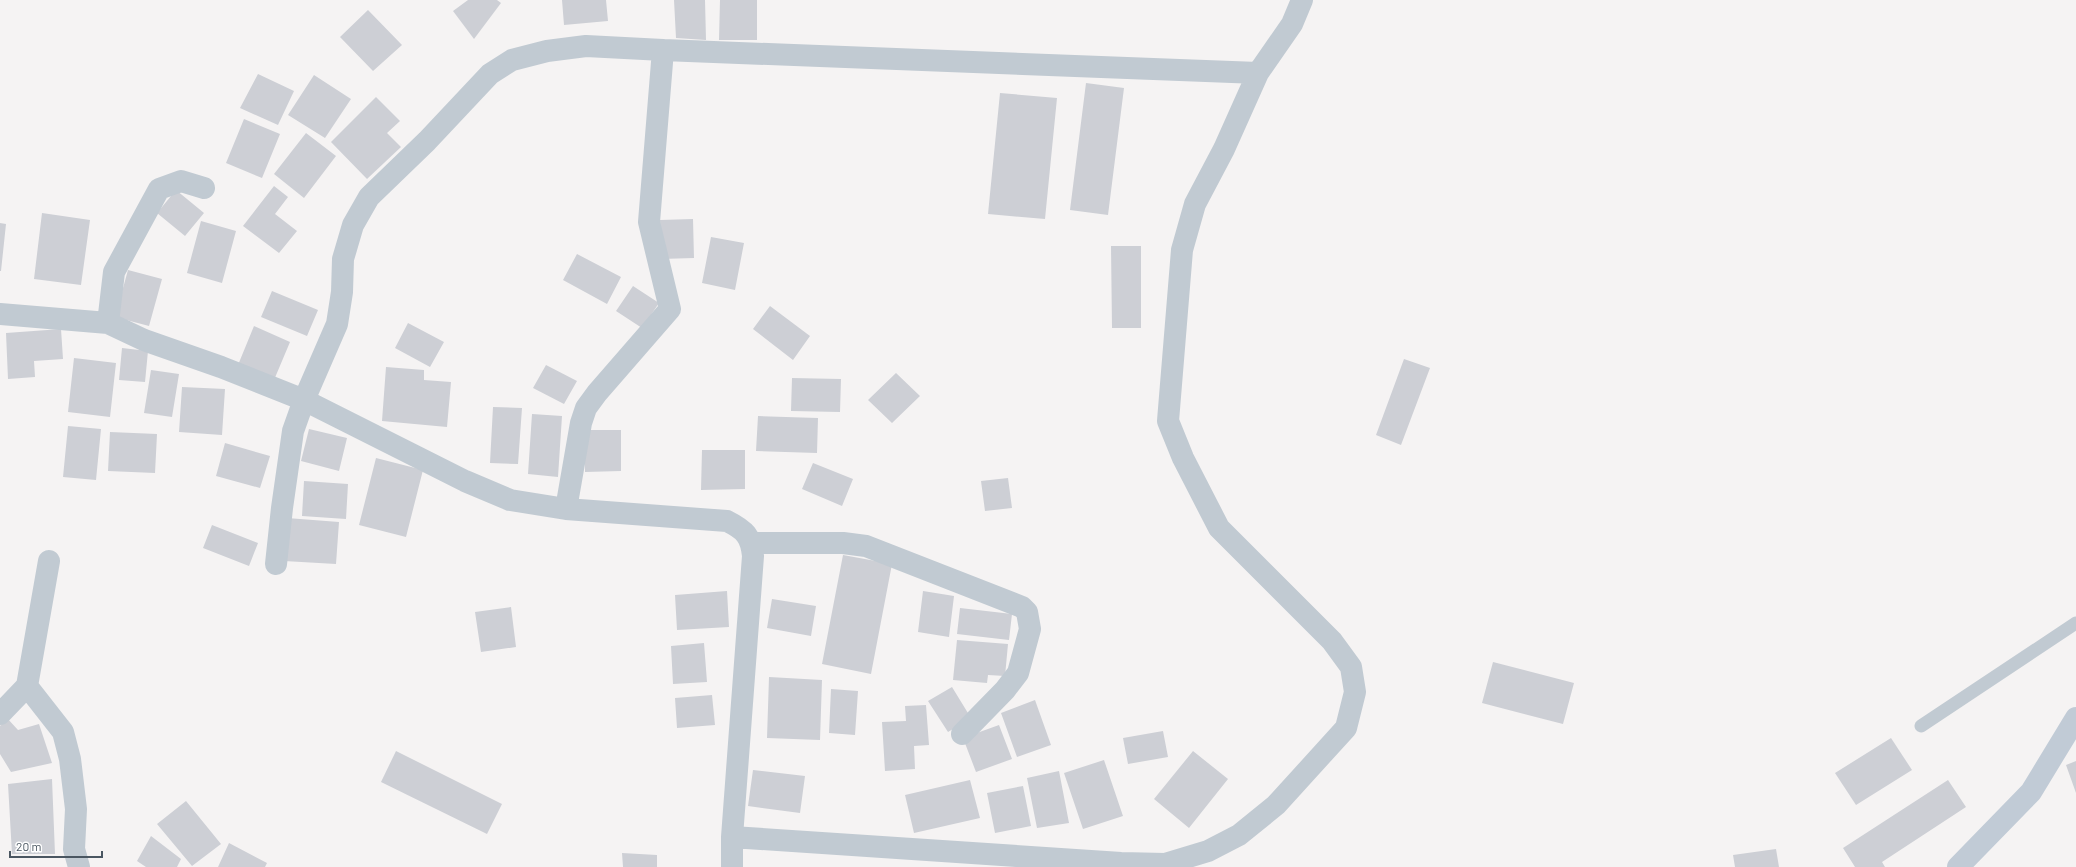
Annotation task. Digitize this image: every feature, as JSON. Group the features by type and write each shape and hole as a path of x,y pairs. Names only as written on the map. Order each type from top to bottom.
{"street":[{"path":"732,837 1121,863 1165,864 1208,851 1239,835 1276,805 1346,728 1355,692 1350,667 1332,641 1219,528 1184,458 1168,421 1182,250 1195,204 1224,149 1258,73 1292,24 1302,0"},
{"path":"276,564 289,452 304,400 337,324 342,292 343,259 353,225 369,197 427,141 490,74 512,60 547,51 586,46 1258,73"},
{"path":"566,509 581,423 586,408 597,392 670,309 649,222 663,50"},
{"path":"108,323 114,272 159,189 180,181 204,188"},
{"path":"0,314 108,323 144,340 221,367 304,400 465,481 510,500 566,509 727,521 742,529 752,543 753,556 732,837 732,867"},
{"path":"752,543 843,543 866,546 1022,606 1027,612 1030,629 1018,673 1005,690 962,734"},
{"path":"0,714 27,686 49,561"},
{"path":"27,686 63,732 70,759 76,809 74,849 79,867"},
{"path":"1958,867 2031,792 2076,718"}],"lane":[{"path":"1921,726 2076,623"}],"building":[{"path":"468,0 497,0 501,3 474,39 453,11"},
{"path":"562,0 606,0 608,21 564,25"},
{"path":"674,0 705,0 706,40 676,38"},
{"path":"720,0 757,0 757,40 719,40"},
{"path":"368,10 402,45 373,71 340,37"},
{"path":"258,74 294,91 278,125 240,108"},
{"path":"314,75 351,99 325,138 288,115"},
{"path":"1086,83 1124,88 1108,215 1070,210"},
{"path":"1000,93 1057,98 1045,219 988,214"},
{"path":"376,97 400,121 387,133 401,147 367,179 331,142"},
{"path":"244,119 280,134 262,178 226,163"},
{"path":"306,133 336,156 304,198 274,174"},
{"path":"274,186 288,197 275,214 297,231 279,253 243,226"},
{"path":"176,190 204,213 185,236 157,213"},
{"path":"42,213 90,220 81,285 34,279"},
{"path":"693,219 694,258 661,259 660,220"},
{"path":"201,221 236,231 222,283 187,273"},
{"path":"0,223 6,224 1,271 0,271"},
{"path":"711,237 744,243 735,290 702,283"},
{"path":"1111,246 1141,246 1141,328 1112,328"},
{"path":"577,254 621,277 607,304 563,280"},
{"path":"128,270 162,279 149,326 115,317"},
{"path":"633,286 659,303 642,328 616,311"},
{"path":"272,291 318,310 307,336 261,317"},
{"path":"770,306 810,336 793,360 753,329"},
{"path":"408,323 444,342 430,367 395,348"},
{"path":"254,326 290,342 274,380 238,365"},
{"path":"61,329 63,359 34,361 35,377 8,379 6,333"},
{"path":"122,348 148,351 145,382 119,380"},
{"path":"74,358 116,363 110,417 68,412"},
{"path":"1404,359 1430,368 1401,445 1376,435"},
{"path":"546,365 577,381 564,404 533,388"},
{"path":"386,367 424,370 424,380 451,382 447,427 382,421"},
{"path":"151,370 179,374 172,417 144,413"},
{"path":"896,373 920,396 892,423 868,400"},
{"path":"792,378 841,379 840,412 791,411"},
{"path":"182,387 225,389 222,435 179,432"},
{"path":"493,407 522,408 518,464 490,463"},
{"path":"532,414 562,416 558,477 528,474"},
{"path":"758,416 818,418 817,453 756,451"},
{"path":"68,426 101,429 96,480 63,477"},
{"path":"309,429 347,438 339,471 301,461"},
{"path":"585,430 621,430 621,471 585,472"},
{"path":"110,432 157,434 155,473 108,471"},
{"path":"225,443 270,456 260,488 216,476"},
{"path":"702,450 745,450 745,489 701,490"},
{"path":"376,458 423,470 406,537 359,525"},
{"path":"813,463 853,479 842,506 802,489"},
{"path":"1008,478 1012,508 985,511 981,481"},
{"path":"304,481 348,484 346,519 302,516"},
{"path":"287,518 339,522 336,564 284,561"},
{"path":"212,525 258,543 249,566 203,548"},
{"path":"843,555 892,564 871,674 822,664"},
{"path":"727,591 729,627 677,630 675,595"},
{"path":"923,591 954,596 949,637 918,632"},
{"path":"772,599 816,606 811,636 767,628"},
{"path":"511,607 516,647 481,652 475,612"},
{"path":"960,608 1012,614 1009,640 957,634"},
{"path":"957,640 1008,644 1005,676 988,675 987,683 953,680"},
{"path":"704,643 707,682 673,684 671,646"},
{"path":"1493,662 1574,683 1563,724 1482,703"},
{"path":"769,677 822,680 820,740 767,738"},
{"path":"952,687 971,718 948,732 928,701"},
{"path":"831,689 858,691 855,735 829,733"},
{"path":"712,695 715,725 677,728 675,698"},
{"path":"1035,700 1051,745 1017,757 1001,713"},
{"path":"926,705 929,745 914,746 915,769 885,771 882,722 906,721 905,706"},
{"path":"7,718 18,730 39,724 52,763 11,772 0,754 0,726"},
{"path":"999,725 1012,759 976,772 963,738"},
{"path":"1163,731 1168,757 1128,764 1123,738"},
{"path":"1891,738 1912,770 1856,805 1835,773"},
{"path":"396,751 502,804 487,834 381,782"},
{"path":"1193,751 1228,779 1189,828 1154,799"},
{"path":"1104,760 1123,816 1083,829 1064,773"},
{"path":"2076,761 2076,793 2066,765"},
{"path":"753,770 805,776 800,813 748,806"},
{"path":"1059,771 1069,823 1037,828 1027,778"},
{"path":"52,779 55,854 12,854 8,784"},
{"path":"970,780 980,818 914,833 905,795"},
{"path":"1948,780 1966,807 1882,862 1885,867 1855,867 1843,848"},
{"path":"1023,786 1031,826 995,833 987,793"},
{"path":"186,801 221,844 192,866 157,824"},
{"path":"151,836 181,859 177,867 146,867 137,861"},
{"path":"229,843 267,863 265,867 218,867"},
{"path":"1776,849 1779,867 1735,867 1733,855"},
{"path":"622,853 657,855 657,867 623,867"}]}
